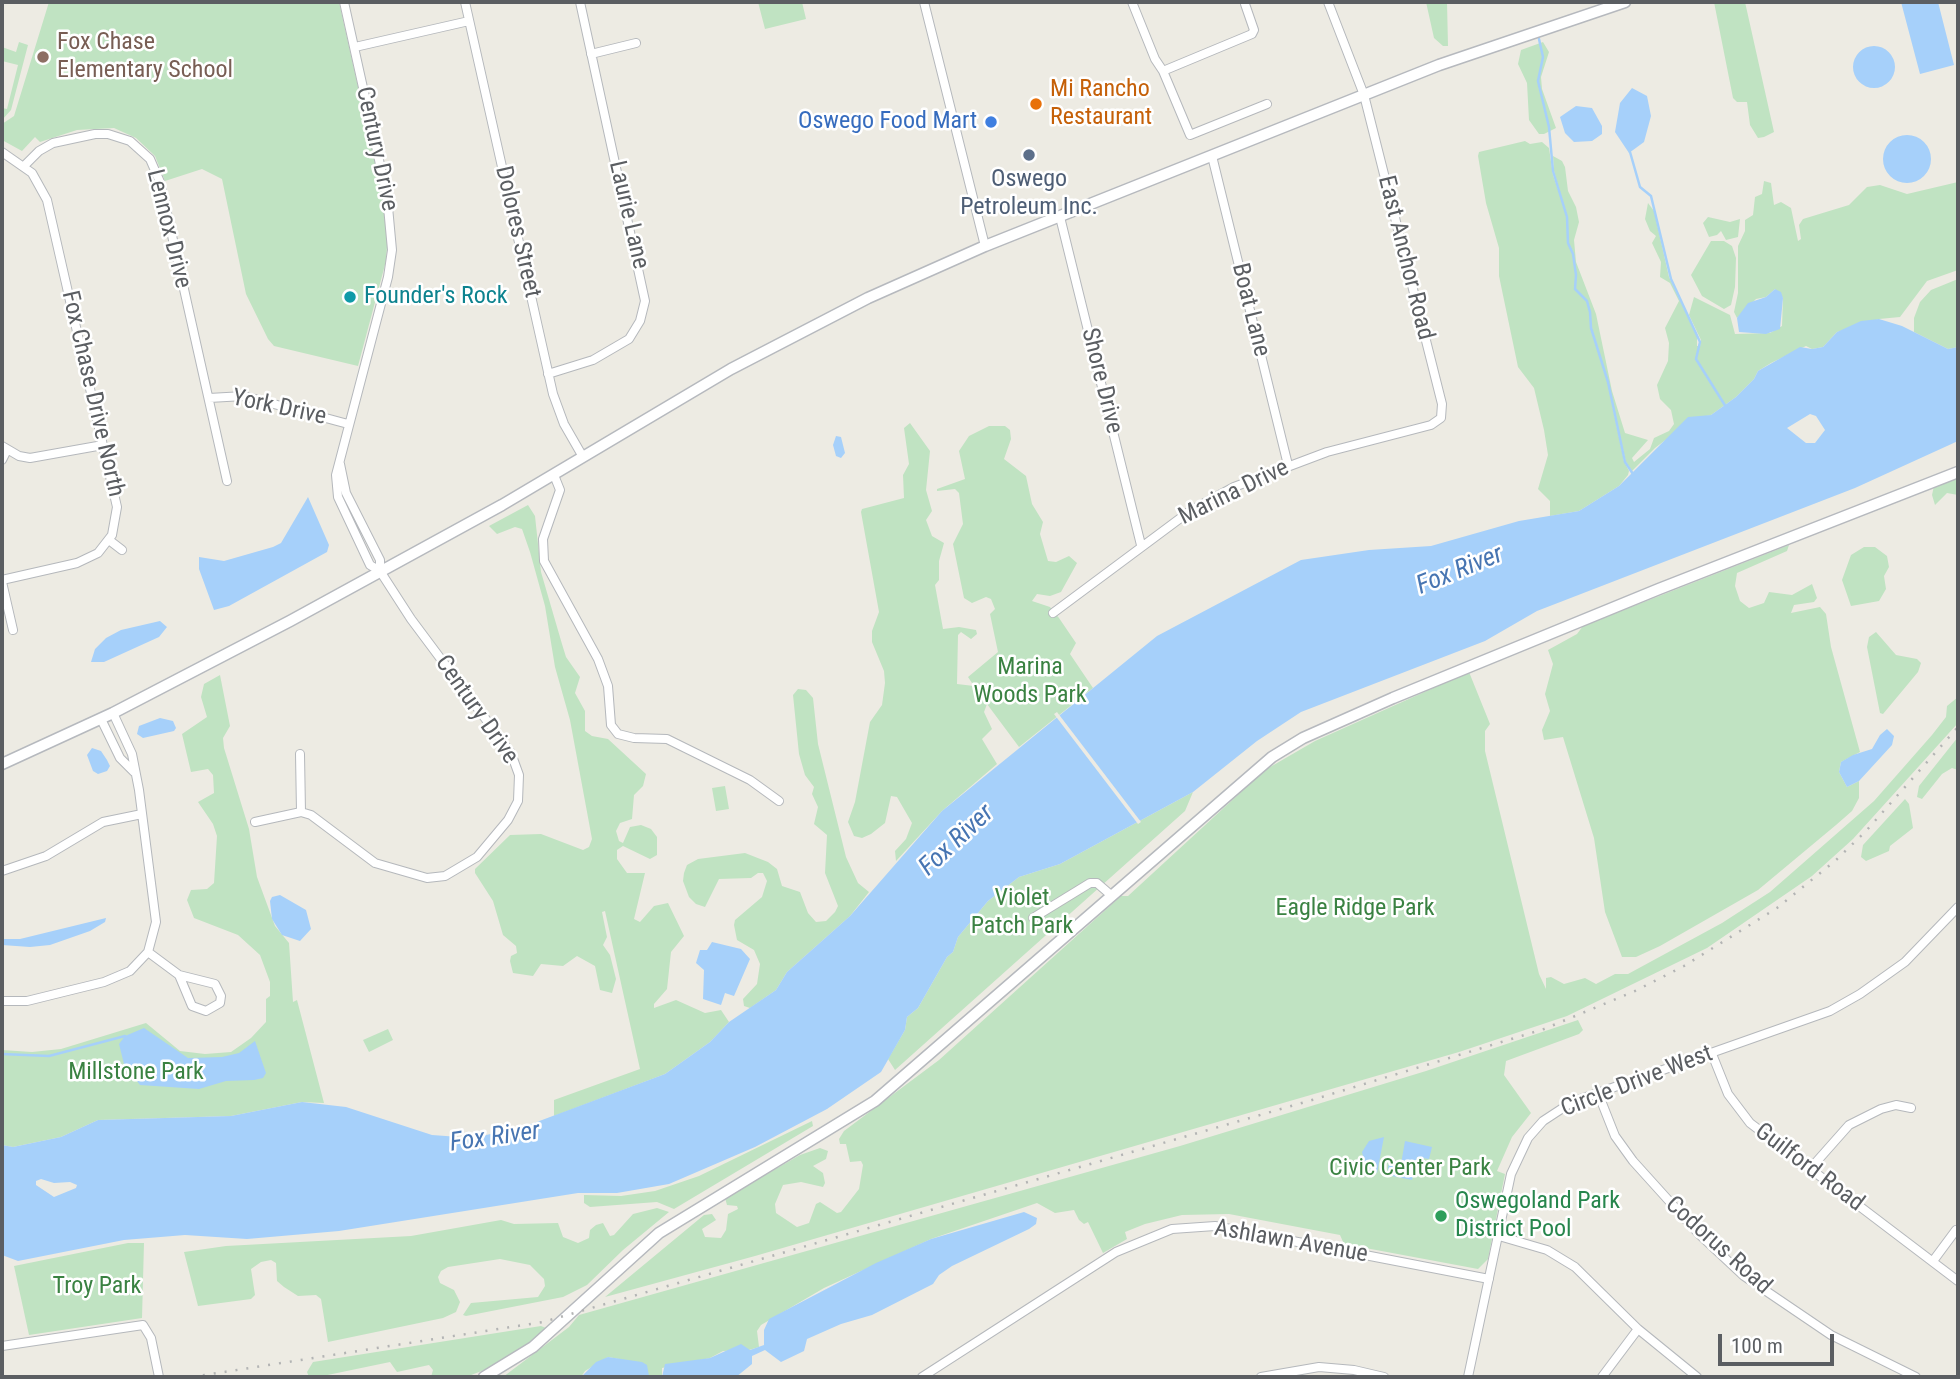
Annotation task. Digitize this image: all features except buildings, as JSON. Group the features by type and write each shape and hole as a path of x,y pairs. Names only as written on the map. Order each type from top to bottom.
{"main road":[{"path":"2,764 114,713 380,571 554,475 802,331 985,246 1060,216 1487,48 1625,2"},
{"path":"484,1377 533,1347 567,1320 659,1234 876,1101 1254,772 1303,738 1621,604 1958,472"}],"street":[{"name":"Century Drive","path":"300,812 322,822 375,863 427,878 445,876 477,857 508,820 518,801 519,775 511,753 411,619 380,571 370,565 342,509 336,486 348,424 388,277 392,250 387,196 344,2"},
{"name":"Dolores Street","path":"465,2 548,374 557,408 583,457"},
{"name":"Laurie Lane","path":"548,374 593,360 629,339 640,321 645,301 580,2"},
{"path":"924,2 985,246"},
{"path":"1132,2 1154,59 1163,71 1190,135 1267,104"},
{"name":"East Anchor Road","path":"1328,2 1364,95 1442,404 1439,421"},
{"path":"1163,71 1252,34 1254,30 1245,4"},
{"path":"355,47 469,21"},
{"path":"591,54 635,43"},
{"name":"Lennox Drive","path":"25,165 39,151 53,143 95,134 108,134 131,141 150,159 160,182 227,481"},
{"name":"Fox Chase Drive North","path":"2,152 25,165 47,200 117,507 115,528 109,540"},
{"name":"Boat Lane","path":"1212,156 1288,465"},
{"name":"Shore Drive","path":"1060,216 1141,545"},
{"name":"York Drive","path":"209,398 244,396 348,424"},
{"name":"Marina Drive","path":"1053,612 1189,511 1288,465 1439,421"},
{"path":"2,460 5,448 19,456 41,458 103,445"},
{"path":"554,475 559,490 543,539 544,561 598,659 608,686 611,725 618,734 634,738 667,739 750,780 779,801"},
{"path":"13,630 2,581 88,559 109,540 122,550"},
{"path":"2,1001 27,1001 104,982 130,971 148,952 156,922 142,814 132,754 114,713"},
{"path":"101,719 120,758 134,772"},
{"path":"255,822 300,812 300,754"},
{"path":"2,871 46,856 103,822 142,814"},
{"path":"1033,919 1090,883 1097,883 1112,896"},
{"name":"Circle Drive West","path":"1468,1377 1511,1174 1528,1138 1558,1110 1598,1093 1806,1021 1860,994 1913,956 1958,907"},
{"path":"148,952 180,975 215,984 221,996 220,1003 206,1011 192,1006 180,975"},
{"name":"Guilford Road","path":"1712,1054 1737,1109 1760,1132 1958,1281"},
{"name":"Codorus Road","path":"1598,1093 1615,1136 1633,1161 1698,1233 1744,1276 1831,1335 1916,1377"},
{"path":"1810,1169 1849,1125 1881,1109 1896,1105 1911,1108"},
{"name":"Ashlawn Avenue","path":"922,1377 1116,1252 1172,1229 1215,1226 1489,1279"},
{"path":"1933,1261 1956,1230"},
{"path":"1499,1237 1547,1250 1575,1267 1638,1329 1697,1377"},
{"path":"2,1346 143,1325 151,1338 159,1377"},
{"path":"1602,1377 1638,1329"},
{"path":"1261,1377 1319,1367 1354,1370 1384,1377"}],"green space":[{"path":"49,2 339,2 385,207 388,233 386,261 358,366 274,346 268,339 246,294 222,179 202,169 165,181 155,156 136,138 114,128 77,130 40,142 35,137 22,151 2,140 2,124 14,116"},
{"path":"758,2 802,2 806,19 765,29"},
{"path":"1426,2 1447,2 1448,46 1443,46 1434,38"},
{"path":"1714,2 1745,2 1774,132 1764,137 1758,138 1750,125 1747,102 1737,102 1733,98"},
{"path":"19,42 28,45 11,110 2,120 2,108 7,109 18,65 2,61 2,47 16,52"},
{"path":"1543,42 1549,52 1541,77 1542,89 1556,128 1539,134 1529,120 1527,83 1518,64 1521,50"},
{"path":"1525,141 1530,144 1542,142 1549,148 1553,175 1564,207 1554,171 1553,156 1562,161 1565,167 1568,191 1576,207 1579,222 1574,240 1576,262 1596,314 1612,391 1625,433 1648,440 1632,458 1634,462 1650,449 1654,438 1669,431 1674,424 1671,410 1660,399 1657,385 1668,361 1669,343 1665,328 1679,301 1670,283 1660,277 1661,262 1652,243 1656,236 1650,231 1645,219 1648,203 1654,211 1669,277 1697,336 1697,346 1700,346 1701,340 1689,315 1694,297 1730,315 1735,334 1770,333 1782,326 1783,298 1775,289 1766,297 1756,299 1737,318 1734,312 1738,293 1738,246 1745,231 1745,220 1753,215 1755,197 1762,194 1764,181 1771,183 1774,205 1781,202 1791,208 1798,241 1801,239 1799,225 1803,219 1849,205 1867,187 1880,185 1907,194 1958,182 1958,270 1927,281 1900,317 1879,319 1837,332 1823,347 1812,349 1806,346 1758,371 1754,379 1736,397 1711,415 1693,419 1655,448 1632,471 1626,462 1610,395 1628,475 1619,486 1579,511 1550,516 1550,501 1538,489 1548,455 1544,430 1534,388 1518,367 1499,276 1499,248 1486,203 1478,156 1479,152"},
{"path":"1708,217 1730,222 1740,219 1738,237 1726,240 1721,231 1709,237 1703,223"},
{"path":"1711,241 1724,241 1732,246 1736,258 1731,305 1724,309 1702,296 1691,275"},
{"path":"1958,279 1958,347 1948,349 1914,332 1914,318 1920,302 1931,290"},
{"name":"Marina Woods Park","path":"910,423 930,451 926,490 932,511 926,520 932,536 944,543 939,561 939,580 935,585 943,629 959,627 976,630 977,634 971,639 961,632 958,635 957,684 974,686 968,677 998,652 990,614 995,609 991,599 986,597 972,603 964,598 953,544 963,524 959,493 955,489 937,489 965,479 959,451 969,436 989,426 1005,426 1010,430 1011,439 1004,459 1026,476 1032,504 1043,522 1040,534 1048,561 1056,562 1069,556 1077,563 1061,592 1050,596 1037,594 1032,601 1050,607 1059,618 1076,643 1070,654 1093,688 1019,747 987,704 984,712 992,729 982,739 997,764 942,811 896,861 895,851 906,839 912,823 897,797 891,796 885,823 871,834 862,838 854,836 848,822 855,802 870,722 882,705 885,683 884,671 872,642 872,631 879,612 861,512 862,509 904,498 903,475 909,464 904,428"},
{"path":"1958,476 1958,495 1947,493 1935,505 1932,495 1934,486"},
{"path":"528,505 535,516 541,572 562,644 566,657 580,677 575,693 585,711 585,731 592,736 608,739 646,774 643,786 634,795 632,819 620,823 616,831 619,841 623,843 630,827 641,825 651,829 657,837 657,855 650,859 623,846 617,850 617,859 627,873 645,873 634,919 640,922 654,906 668,903 684,936 671,952 667,989 654,1004 654,1008 676,1000 705,1013 721,1010 729,1022 710,1042 665,1074 554,1116 554,1100 640,1069 605,911 602,912 607,937 603,945 610,955 616,979 612,993 600,990 595,966 577,956 563,966 541,964 533,976 513,973 510,961 511,956 517,953 516,946 503,935 493,901 475,873 475,869 510,835 541,834 583,850 589,847 592,839 570,720 555,667 545,606 530,552 522,529 515,527 497,534 489,526"},
{"path":"1789,545 1787,551 1737,573 1735,586 1740,601 1749,608 1764,603 1769,592 1792,595 1812,584 1817,598 1814,602 1794,605 1791,613 1820,607 1826,614 1831,647 1860,752 1841,762 1839,772 1847,787 1859,781 1859,798 1852,811 1758,890 1660,946 1636,957 1622,957 1605,912 1594,838 1563,737 1544,740 1542,730 1550,711 1545,694 1553,664 1548,650 1577,634 1583,626"},
{"path":"1864,547 1875,547 1887,556 1889,567 1884,576 1886,589 1879,601 1851,606 1842,580 1851,555"},
{"path":"1876,632 1896,655 1917,659 1921,663 1918,672 1883,714 1880,713 1867,647 1869,637"},
{"name":"Eagle Ridge Park","path":"1469,672 1490,724 1485,731 1485,751 1539,974 1546,989 1546,978 1551,977 1564,984 1585,978 1596,984 1615,974 1628,974 1722,923 1770,892 1874,801 1932,735 1946,717 1947,706 1958,697 1958,723 1853,839 1812,876 1707,948 1567,1016 1459,1052 605,1297 704,1215 712,1214 716,1220 702,1229 705,1237 721,1238 726,1230 728,1214 738,1209 737,1206 727,1205 725,1198 800,1155 820,1148 828,1151 826,1159 813,1166 823,1173 825,1183 823,1187 801,1182 783,1185 775,1204 776,1213 797,1227 809,1223 816,1204 820,1202 837,1213 841,1212 859,1189 863,1165 861,1161 850,1162 846,1144 840,1144 839,1139 844,1131 939,1060 1121,896 1128,896 1265,770 1315,741"},
{"name":"Millstone Park","path":"220,675 230,726 223,738 224,748 249,829 257,877 275,926 289,943 293,1002 297,1000 324,1103 302,1102 231,1116 98,1120 61,1137 13,1147 2,1145 2,1050 32,1052 61,1049 146,1023 180,1051 205,1054 231,1052 251,1038 266,1022 266,999 270,996 270,982 260,955 238,935 194,918 187,900 191,890 207,889 214,883 217,836 213,824 198,802 214,793 213,775 208,769 191,772 182,734 207,717 201,697 204,684"},
{"path":"798,689 806,690 813,698 818,744 846,857 858,883 869,892 850,916 787,972 776,990 750,1008 744,1006 743,999 757,984 760,964 754,950 737,940 734,925 735,920 762,897 767,881 763,873 751,878 719,879 705,907 696,904 689,897 683,881 684,873 687,865 698,859 745,853 768,862 777,869 782,886 800,892 808,913 816,922 826,921 835,912 838,906 825,873 827,835 814,824 818,807 812,794 814,787 805,775 799,754 793,695"},
{"path":"1958,737 1958,770 1952,768 1942,774 1922,799 1917,797 1919,786"},
{"path":"725,786 729,809 716,811 712,788"},
{"name":"Violet Patch Park","path":"1193,792 1185,811 895,1070 888,1059 905,1030 907,1017 918,1008 947,957 953,952 958,937 988,901 1019,877 1060,864"},
{"path":"1905,799 1909,804 1913,828 1890,846 1889,851 1866,861 1861,857 1863,845"},
{"name":"Civic Center Park","path":"1578,1020 1583,1030 1579,1034 1506,1061 1504,1075 1531,1113 1512,1137 1497,1171 1505,1174 1488,1259 1478,1269 1344,1244 1340,1235 1229,1214 1182,1215 1145,1224 1125,1232 1127,1239 1103,1253 1088,1222 1084,1224 1079,1220 1074,1210 1055,1213 1037,1203 931,1239 824,1288 761,1325 757,1331 759,1347 723,1351 710,1358 662,1368 662,1377 648,1377 619,1359 608,1357 585,1371 581,1377 503,1377 569,1327 579,1315 1180,1146 1426,1071"},
{"path":"388,1029 393,1040 369,1052 363,1040"},
{"path":"812,1121 813,1126 674,1209 657,1202 590,1207 584,1203 584,1195 621,1196 655,1191 699,1176"},
{"path":"657,1208 669,1212 623,1250 587,1285 563,1297 466,1316 463,1315 471,1303 538,1297 545,1286 544,1279 530,1265 500,1259 448,1267 441,1271 438,1277 440,1283 454,1290 460,1302 456,1312 443,1318 328,1342 321,1299 316,1295 298,1296 284,1287 277,1281 276,1263 271,1260 261,1262 251,1269 255,1295 251,1299 198,1306 184,1252 226,1246 411,1236 501,1220 514,1224 558,1223 563,1237 578,1243 589,1238 590,1230 596,1225 603,1223 610,1236 614,1235 633,1214"},
{"name":"Troy Park","path":"128,1243 144,1243 142,1318 29,1335 14,1266"},
{"path":"541,1326 546,1328 544,1333 492,1367 466,1377 431,1377 433,1370 429,1365 397,1372 390,1362 318,1377 309,1377 307,1372 313,1362"}],"water":[{"path":"1901,2 1938,2 1954,65 1920,74"},
{"path":"1874,46 1889,52 1895,67 1889,82 1874,88 1859,82 1853,67 1859,52"},
{"path":"1632,88 1647,96 1651,116 1644,142 1629,153 1615,132 1620,103"},
{"path":"1576,106 1592,108 1602,126 1602,134 1592,141 1574,142 1565,133 1560,117"},
{"path":"1907,135 1924,142 1931,159 1924,176 1907,183 1890,176 1883,159 1890,142"},
{"path":"1775,289 1781,292 1783,298 1780,329 1766,334 1739,332 1737,318 1748,303 1766,297"},
{"name":"Fox River","path":"1879,319 1902,326 1948,349 1958,347 1958,441 1855,488 1537,611 1485,641 1301,712 1257,741 1193,792 1060,864 1019,877 988,901 958,937 953,952 947,957 918,1008 907,1017 905,1030 881,1072 827,1109 755,1147 669,1184 617,1193 578,1193 339,1231 247,1239 185,1235 124,1240 18,1261 2,1255 2,1145 13,1147 61,1137 98,1120 231,1116 302,1102 346,1107 432,1135 473,1138 526,1126 665,1074 710,1042 729,1022 776,990 787,972 850,916 942,811 1157,636 1301,560 1369,550 1431,546 1519,521 1579,511 1619,486 1688,417 1711,415 1736,397 1754,379 1758,371 1800,347 1823,347 1837,332 1861,321","holes":["1810,414 1816,416 1825,430 1815,443 1806,443 1787,428","41,1179 54,1183 70,1182 77,1185 76,1188 54,1197 36,1185 36,1181"]},
{"path":"836,436 841,437 845,453 841,458 836,456 833,445"},
{"path":"308,497 329,545 327,552 229,606 214,610 199,569 199,557 224,561 281,543"},
{"path":"160,621 167,627 159,637 104,662 91,662 95,649 106,638 121,630"},
{"path":"160,718 173,721 176,728 174,731 143,738 137,734 139,726"},
{"path":"1887,729 1894,736 1892,745 1859,781 1847,787 1839,772 1841,762 1872,749"},
{"path":"92,748 101,751 107,760 110,766 107,771 98,774 93,771 87,755"},
{"path":"280,895 306,910 311,929 300,941 282,935 272,919 270,901 272,897"},
{"path":"106,918 105,922 90,931 50,945 2,945 2,939 20,939"},
{"path":"712,942 741,949 750,959 734,996 725,993 721,1005 703,999 704,970 696,963 700,950 707,950"},
{"path":"144,1028 188,1058 222,1057 239,1053 255,1041 266,1073 263,1078 226,1081 199,1089 140,1085 124,1064 119,1044 125,1036"},
{"path":"1384,1137 1377,1173 1365,1165 1362,1152 1369,1141"},
{"path":"1405,1141 1432,1147 1429,1159 1417,1157 1412,1180 1387,1175 1389,1162 1401,1164"},
{"path":"1024,1212 1037,1218 1036,1224 1029,1229 952,1266 939,1275 933,1284 872,1315 841,1324 807,1339 804,1351 781,1362 765,1350 752,1356 752,1364 736,1377 662,1377 665,1364 710,1358 741,1344 750,1350 764,1345 764,1330 769,1319 876,1263 931,1239"},
{"path":"608,1357 642,1362 647,1365 649,1376 581,1377 596,1362"}],"pier":[{"path":"1057,712 1141,822 1138,824 1054,714"}],"waterway":[{"path":"1539,39 1543,57 1538,81 1549,127 1553,171 1567,217 1568,243 1573,254 1576,275 1575,289 1587,301 1591,328 1608,382 1625,462 1633,474"},
{"path":"1630,152 1640,187 1651,196 1671,279 1700,342 1696,359 1726,407"},
{"path":"2,1054 49,1056 125,1036"}],"railway":[{"path":"192,1377 543,1322 1312,1100 1544,1029 1635,991 1684,966 1777,908 1835,861 1866,831 1958,727"}],"place":[{"name":"Fox Chase Elementary School","path":"43,57"},
{"name":"Mi Rancho Restaurant","path":"1036,104"},
{"name":"Oswego Food Mart","path":"991,122"},
{"name":"Oswego Petroleum Inc.","path":"1029,155"},
{"name":"Founder's Rock","path":"350,297"},
{"name":"Oswegoland Park District Pool","path":"1441,1216"}]}
